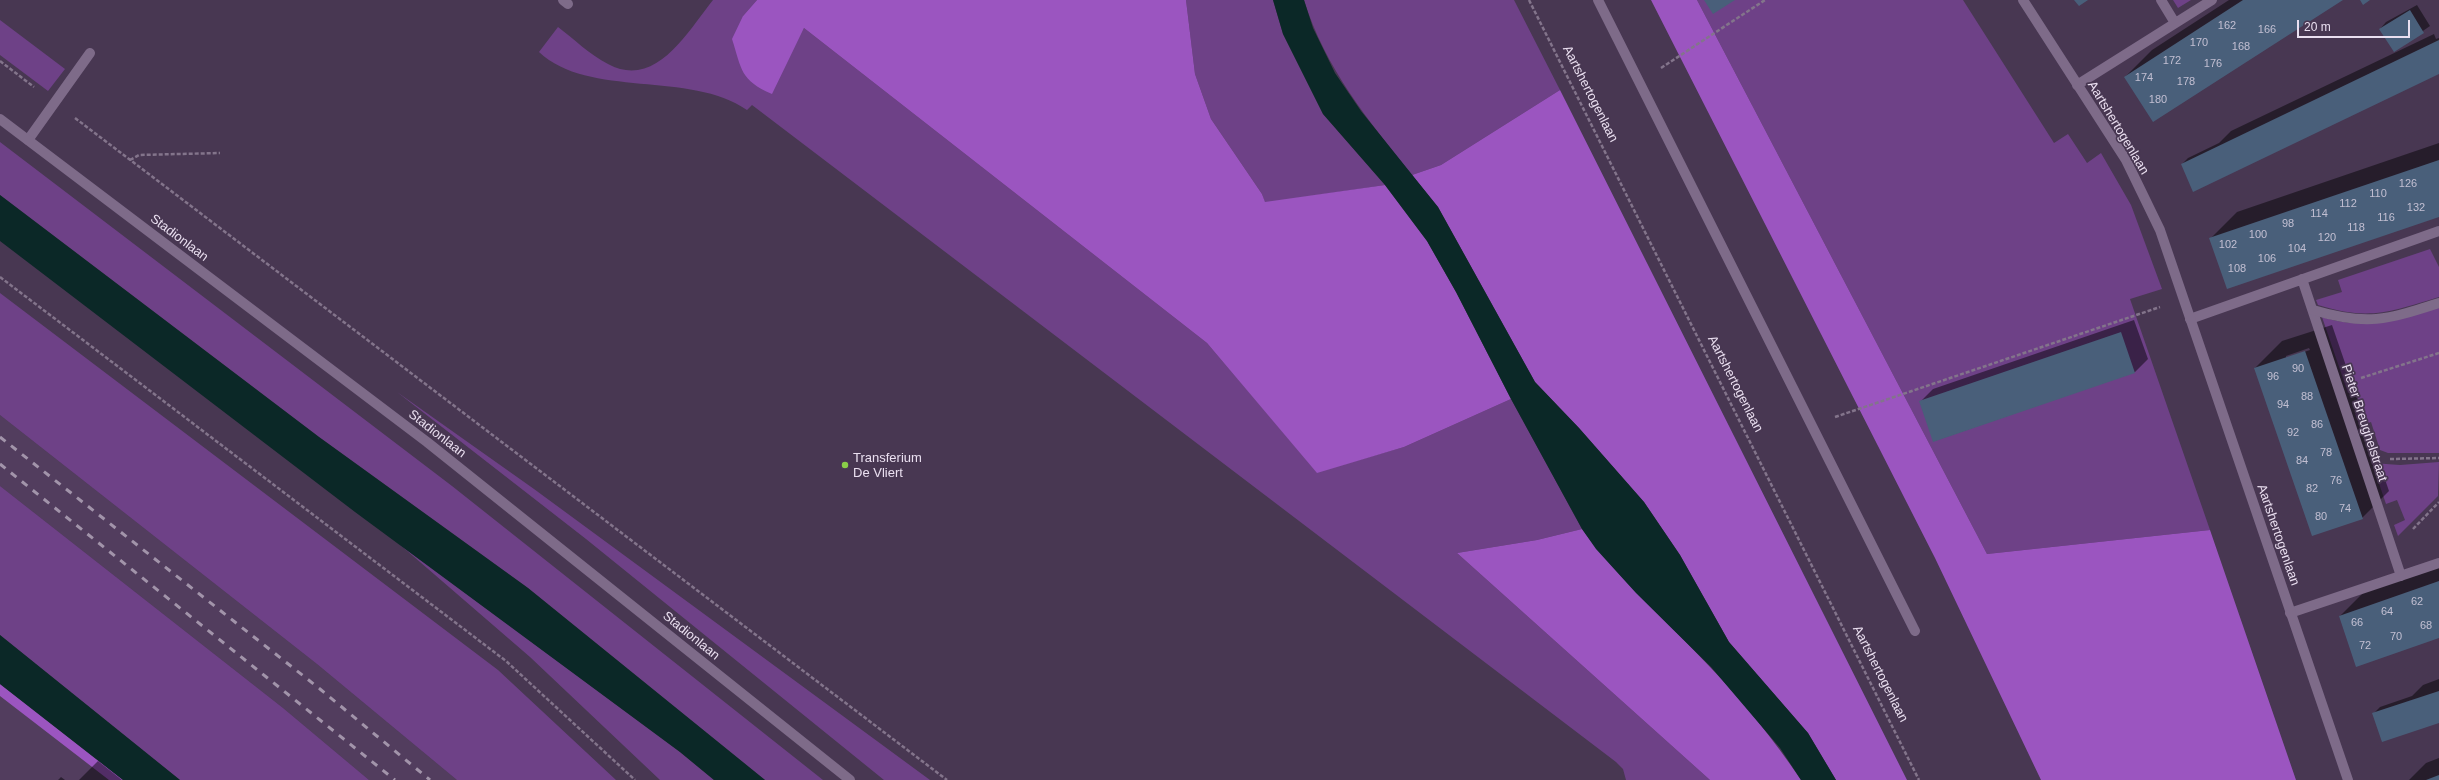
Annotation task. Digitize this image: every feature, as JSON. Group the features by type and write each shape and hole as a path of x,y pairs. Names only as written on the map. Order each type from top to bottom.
{"street":[{"path":"1598,0 1915,631"},
{"name":"Aartshertogenlaan","path":"2023,0 2126,160 2160,230 2348,780"},
{"path":"2161,0 2175,23"},
{"path":"2077,85 2212,0"},
{"path":"28,140 90,53"},
{"name":"Stadionlaan","path":"0,118 427,442 850,780"},
{"path":"2190,319 2439,231"},
{"name":"Pieter Breughelstraat","path":"2302,279 2401,576"},
{"path":"2313,310 2342,318 2364,321 2398,316 2439,303"},
{"path":"2290,613 2439,563"}],"path":[{"name":"Aartshertogenlaan","path":"1529,0 1919,780"},
{"path":"1639,83 1765,0"},
{"path":"0,61 947,780"},
{"path":"130,160 139,155 220,152"},
{"path":"0,277 506,661 635,780"},
{"path":"1811,426 2183,299"},
{"path":"2338,386 2439,353"},
{"path":"2360,452 2379,458 2439,458"},
{"path":"2391,547 2439,502"}],"shaded area":[{"path":"713,0 757,0 743,16 787,61 804,28 1207,343 1317,472 1404,447 1511,399 1582,529 1537,540 1457,553 1710,780 1626,780 1623,769 1616,762 752,105 747,110 724,98 697,91 585,75 560,66 539,52 558,27 588,52 608,64 625,70 641,69 656,63 669,53 693,27"},
{"path":"757,0 1186,0 1195,74 1211,119 1262,194 1265,202 1385,185 1427,241 1456,292 1511,399 1404,447 1317,473 1207,343 804,28 772,94 748,79 741,66 732,39 743,16"},
{"path":"1186,0 1273,0 1283,34 1323,114 1385,185 1265,203 1262,194 1211,119 1195,74"},
{"path":"1273,0 1304,0 1313,28 1335,73 1361,111 1438,207 1535,382 1579,428 1644,502 1680,555 1729,642 1808,733 1836,780 1801,780 1780,748 1711,667 1636,593 1596,549 1582,529 1511,399 1456,292 1427,241 1385,185 1323,114 1283,34"},
{"path":"1304,0 1514,0 1560,90 1441,165 1412,175 1364,113 1336,71 1313,25"},
{"path":"1651,0 1697,0 1987,554 2210,530 2296,780 2041,780 1935,558"},
{"path":"1697,0 1963,0 2054,143 2068,134 2087,163 2101,153 2131,205 2162,289 2130,299 2210,530 1987,554"},
{"path":"2173,0 2191,0 2178,8"},
{"path":"0,20 65,69 48,91 0,55"},
{"path":"1560,90 1907,780 1836,780 1808,733 1729,642 1680,555 1644,502 1579,428 1535,382 1438,207 1412,175 1441,165"},
{"path":"0,142 452,486 823,780 765,780 528,588 319,437 0,195"},
{"path":"0,195 319,437 528,588 765,780 714,780 680,752 355,512 0,241"},
{"path":"2430,249 2439,267 2439,297 2407,307 2379,313 2352,313 2318,305 2316,300 2342,292 2338,280"},
{"path":"0,293 498,670 616,780 457,780 317,664 0,415"},
{"path":"2439,307 2439,453 2388,453 2380,450 2371,422 2360,426 2355,414 2362,411 2355,390 2348,393 2322,317 2353,323 2381,322 2409,316"},
{"path":"397,392 534,489 930,780 884,780 586,539"},
{"path":"0,415 317,664 457,780 369,780 283,708 0,486"},
{"path":"2439,462 2438,496 2398,536 2394,525 2405,520 2397,500 2386,504 2372,463 2400,465"},
{"path":"0,486 283,708 369,780 180,780 0,635"},
{"path":"1582,529 1596,548 1627,583 1694,650 1734,693 1780,750 1801,780 1710,780 1457,553 1537,540"},
{"path":"398,543 680,752 714,780 660,780 530,657"},
{"path":"0,635 180,780 123,780 0,684"},
{"path":"0,684 123,780 0,780"},
{"path":"0,684 123,780 109,780 0,696"}],"building":[{"path":"1704,0 1735,0 1713,14"},
{"path":"2074,0 2088,0 2079,6"},
{"path":"2243,0 2343,0 2153,122 2124,77"},
{"path":"2360,0 2370,0 2363,5"},
{"path":"2410,10 2424,33 2394,52 2379,29"},
{"path":"2439,40 2439,74 2193,192 2181,164"},
{"path":"2439,160 2439,217 2227,289 2209,238"},
{"path":"2121,332 2135,373 1933,442 1919,401"},
{"path":"2305,351 2363,519 2312,536 2254,368"},
{"path":"2439,581 2439,638 2356,667 2339,616"},
{"path":"2439,691 2439,723 2382,742 2372,713"},
{"path":"2439,775 2439,780 2426,780"}],"railway":[{"path":"0,437 320,689 430,780"},
{"path":"0,464 395,780"}],"place":[{"name":"Transferium De Vliert","path":"845,465"}]}
